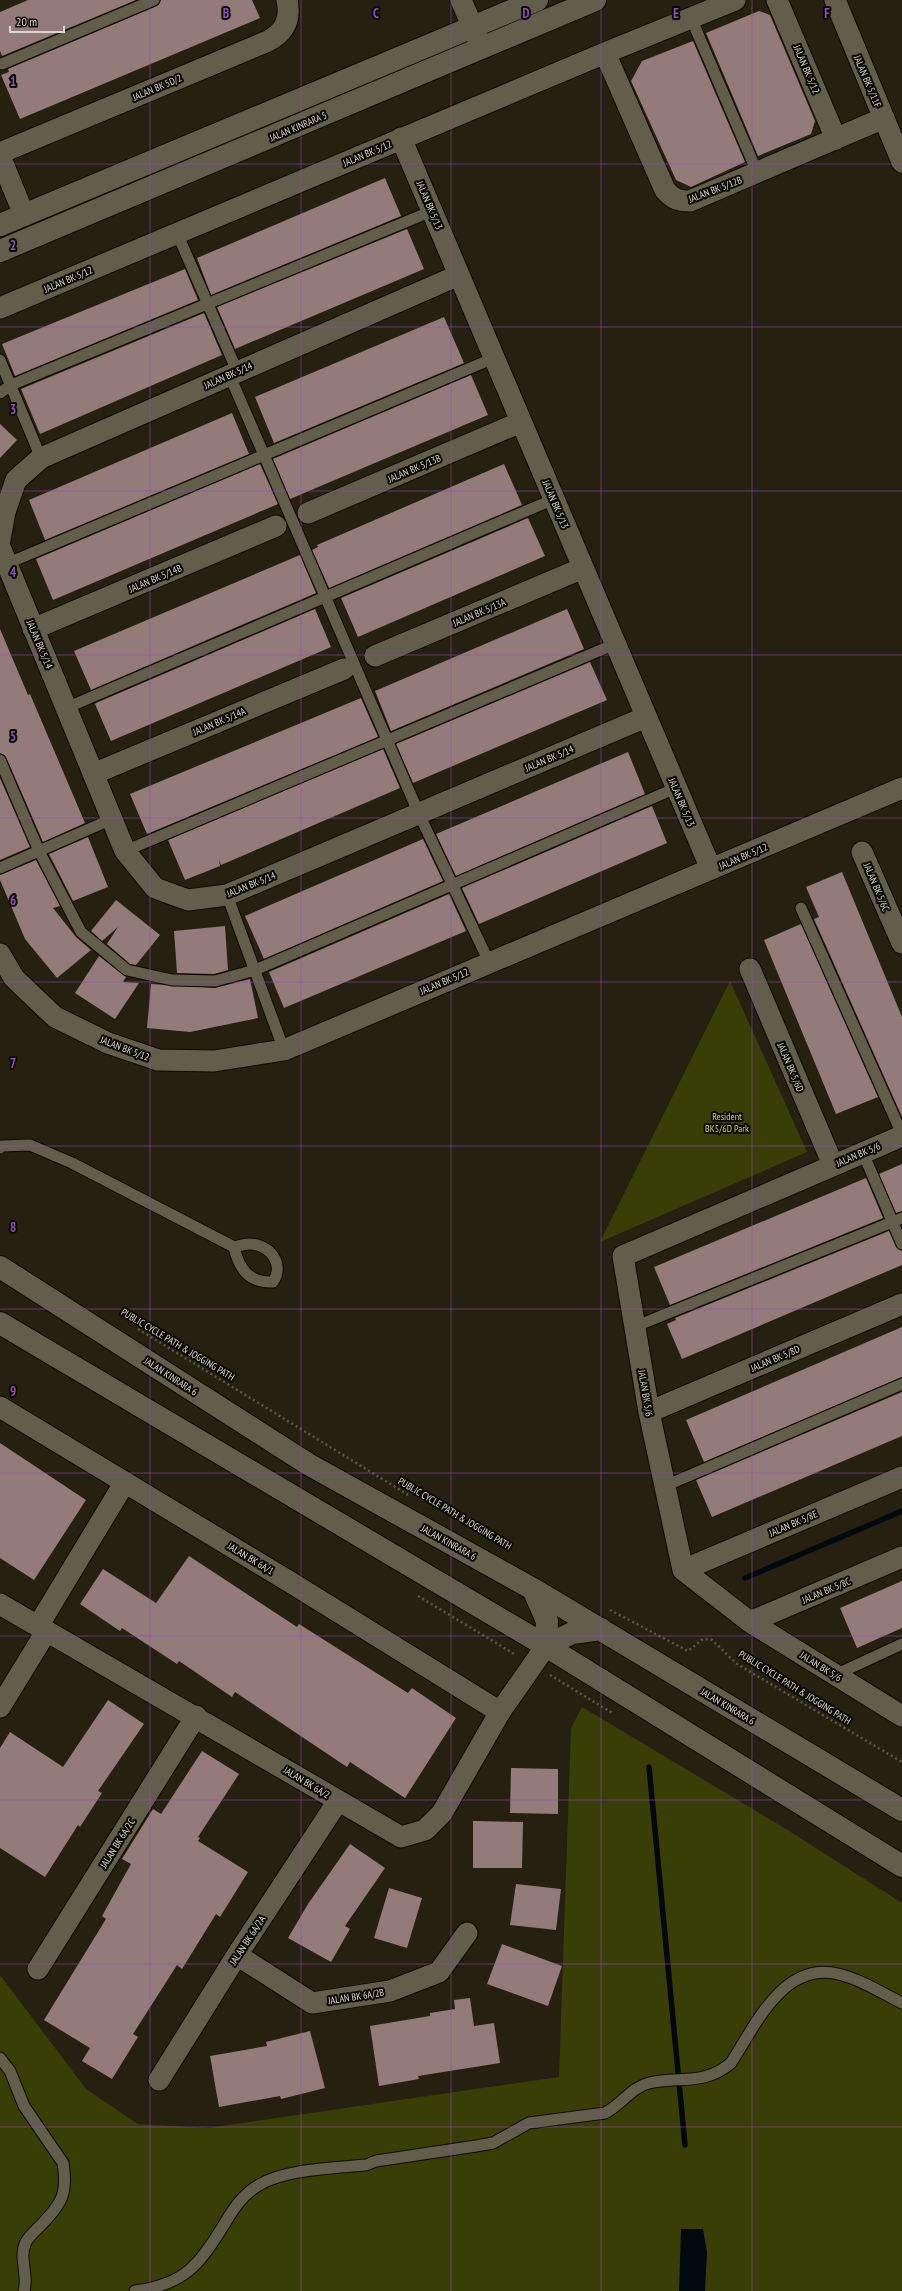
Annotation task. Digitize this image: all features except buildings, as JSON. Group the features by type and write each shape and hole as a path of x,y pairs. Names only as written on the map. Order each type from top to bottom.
{"main road":[{"path":"0,225 537,0"},
{"name":"JALAN KINRARA 5","path":"0,251 595,0"},
{"path":"24,215 36,219 51,220 80,218"},
{"path":"0,251 20,228 24,215"},
{"name":"JALAN KINRARA 6","path":"0,1267 308,1464 533,1589 902,1810"},
{"path":"0,1323 546,1646 902,1866"},
{"path":"533,1589 547,1621 546,1646"},
{"path":"546,1646 572,1633 601,1629"}],"street":[{"name":"JALAN BK 5D/2","path":"0,155 268,41 278,35 285,27 289,18 287,0"},
{"path":"461,0 482,48"},
{"name":"JALAN BK 5/12","path":"0,308 401,138 735,0"},
{"name":"JALAN BK 5/12","path":"777,0 836,139"},
{"name":"JALAN BK 5/11F","path":"835,0 902,162"},
{"name":"JALAN BK 5/12B","path":"605,53 665,190 671,197 679,201 690,201 884,118"},
{"name":"JALAN BK 5/13","path":"401,138 711,869"},
{"path":"0,155 24,215"},
{"name":"JALAN BK 5/14","path":"0,540 5,512 16,480 41,458 233,372 459,275"},
{"name":"JALAN BK 5/13B","path":"308,513 521,422"},
{"name":"JALAN BK 5/14B","path":"33,629 276,526"},
{"name":"JALAN BK 5/14","path":"3,555 125,851 155,888 188,900 227,895 646,717"},
{"name":"JALAN BK 5/13A","path":"375,656 583,568"},
{"name":"JALAN BK 5/14A","path":"93,774 344,669"},
{"name":"JALAN BK 5/12","path":"0,954 14,978 55,1017 108,1043 158,1060 214,1061 284,1050 902,788"},
{"name":"JALAN BK 5/6C","path":"862,852 902,943"},
{"name":"JALAN BK 5/6D","path":"750,969 833,1166"},
{"name":"JALAN BK 5/6","path":"902,1134 833,1166 623,1256 649,1412 683,1570 750,1622 902,1716"},
{"name":"JALAN BK 5/8D","path":"649,1412 902,1304"},
{"name":"JALAN BK 6A/1","path":"0,1407 500,1712"},
{"name":"JALAN BK 5/8E","path":"683,1570 902,1477"},
{"path":"0,1707 125,1482"},
{"name":"JALAN BK 5/8C","path":"750,1622 902,1557"},
{"name":"JALAN BK 6A/2","path":"0,1604 196,1716 401,1837 425,1830 442,1813 500,1712 546,1646"},
{"name":"JALAN BK 6A/2C","path":"38,1969 196,1716"},
{"name":"JALAN BK 6A/2A","path":"159,2080 237,1955 338,1801"},
{"name":"JALAN BK 6A/2B","path":"237,1955 312,2003 390,1991 439,1972 467,1933"}],"lane":[{"path":"2,64 154,0"},
{"path":"691,18 757,172"},
{"path":"0,393 10,385 432,211"},
{"path":"177,233 208,304 264,455 418,814 489,962"},
{"path":"3,555 264,455 494,358"},
{"path":"0,360 41,458"},
{"path":"66,708 554,499"},
{"path":"125,851 387,742 615,644"},
{"path":"0,760 39,851 81,932 127,970 172,980 215,981 254,970 453,886 676,788"},
{"path":"0,868 112,819"},
{"path":"227,895 284,1050"},
{"path":"801,908 902,1134"},
{"path":"0,1148 2,1146 30,1144 72,1163 234,1247"},
{"path":"863,1152 897,1220 902,1244"},
{"path":"634,1327 897,1220"},
{"path":"665,1486 902,1384"},
{"path":"835,1675 902,1644"},
{"path":"135,2291 157,2288 186,2274 199,2262 210,2247 236,2205 259,2184 271,2179 292,2174 366,2165 376,2161 493,2143 529,2123 605,2113 616,2108 640,2087 649,2083 695,2080 722,2071 731,2063 777,1994 802,1977 815,1973 837,1974 902,2003"},
{"path":"0,2058 10,2071 24,2106 63,2163 65,2174 66,2188 64,2198 26,2242 22,2256 26,2283 24,2291"}],"path":[{"name":"PUBLIC CYCLE PATH & JOGGING PATH","path":"136,1328 415,1499"},
{"name":"PUBLIC CYCLE PATH & JOGGING PATH","path":"605,1607 688,1652 703,1639 712,1640 737,1664 902,1762"}],"green space":[{"name":"Resident BK5/6D Park","path":"730,981 807,1152 600,1242"},
{"path":"582,1707 786,1829 902,1903 902,2291 0,2291 0,1975 86,2089 138,2124 208,2128 559,2077 571,1728"}],"shaded area":[{"path":"681,2229 703,2229 707,2252 705,2291 679,2291"}],"waterway":[{"path":"745,1578 902,1511"},
{"path":"649,1767 685,2145"}]}
